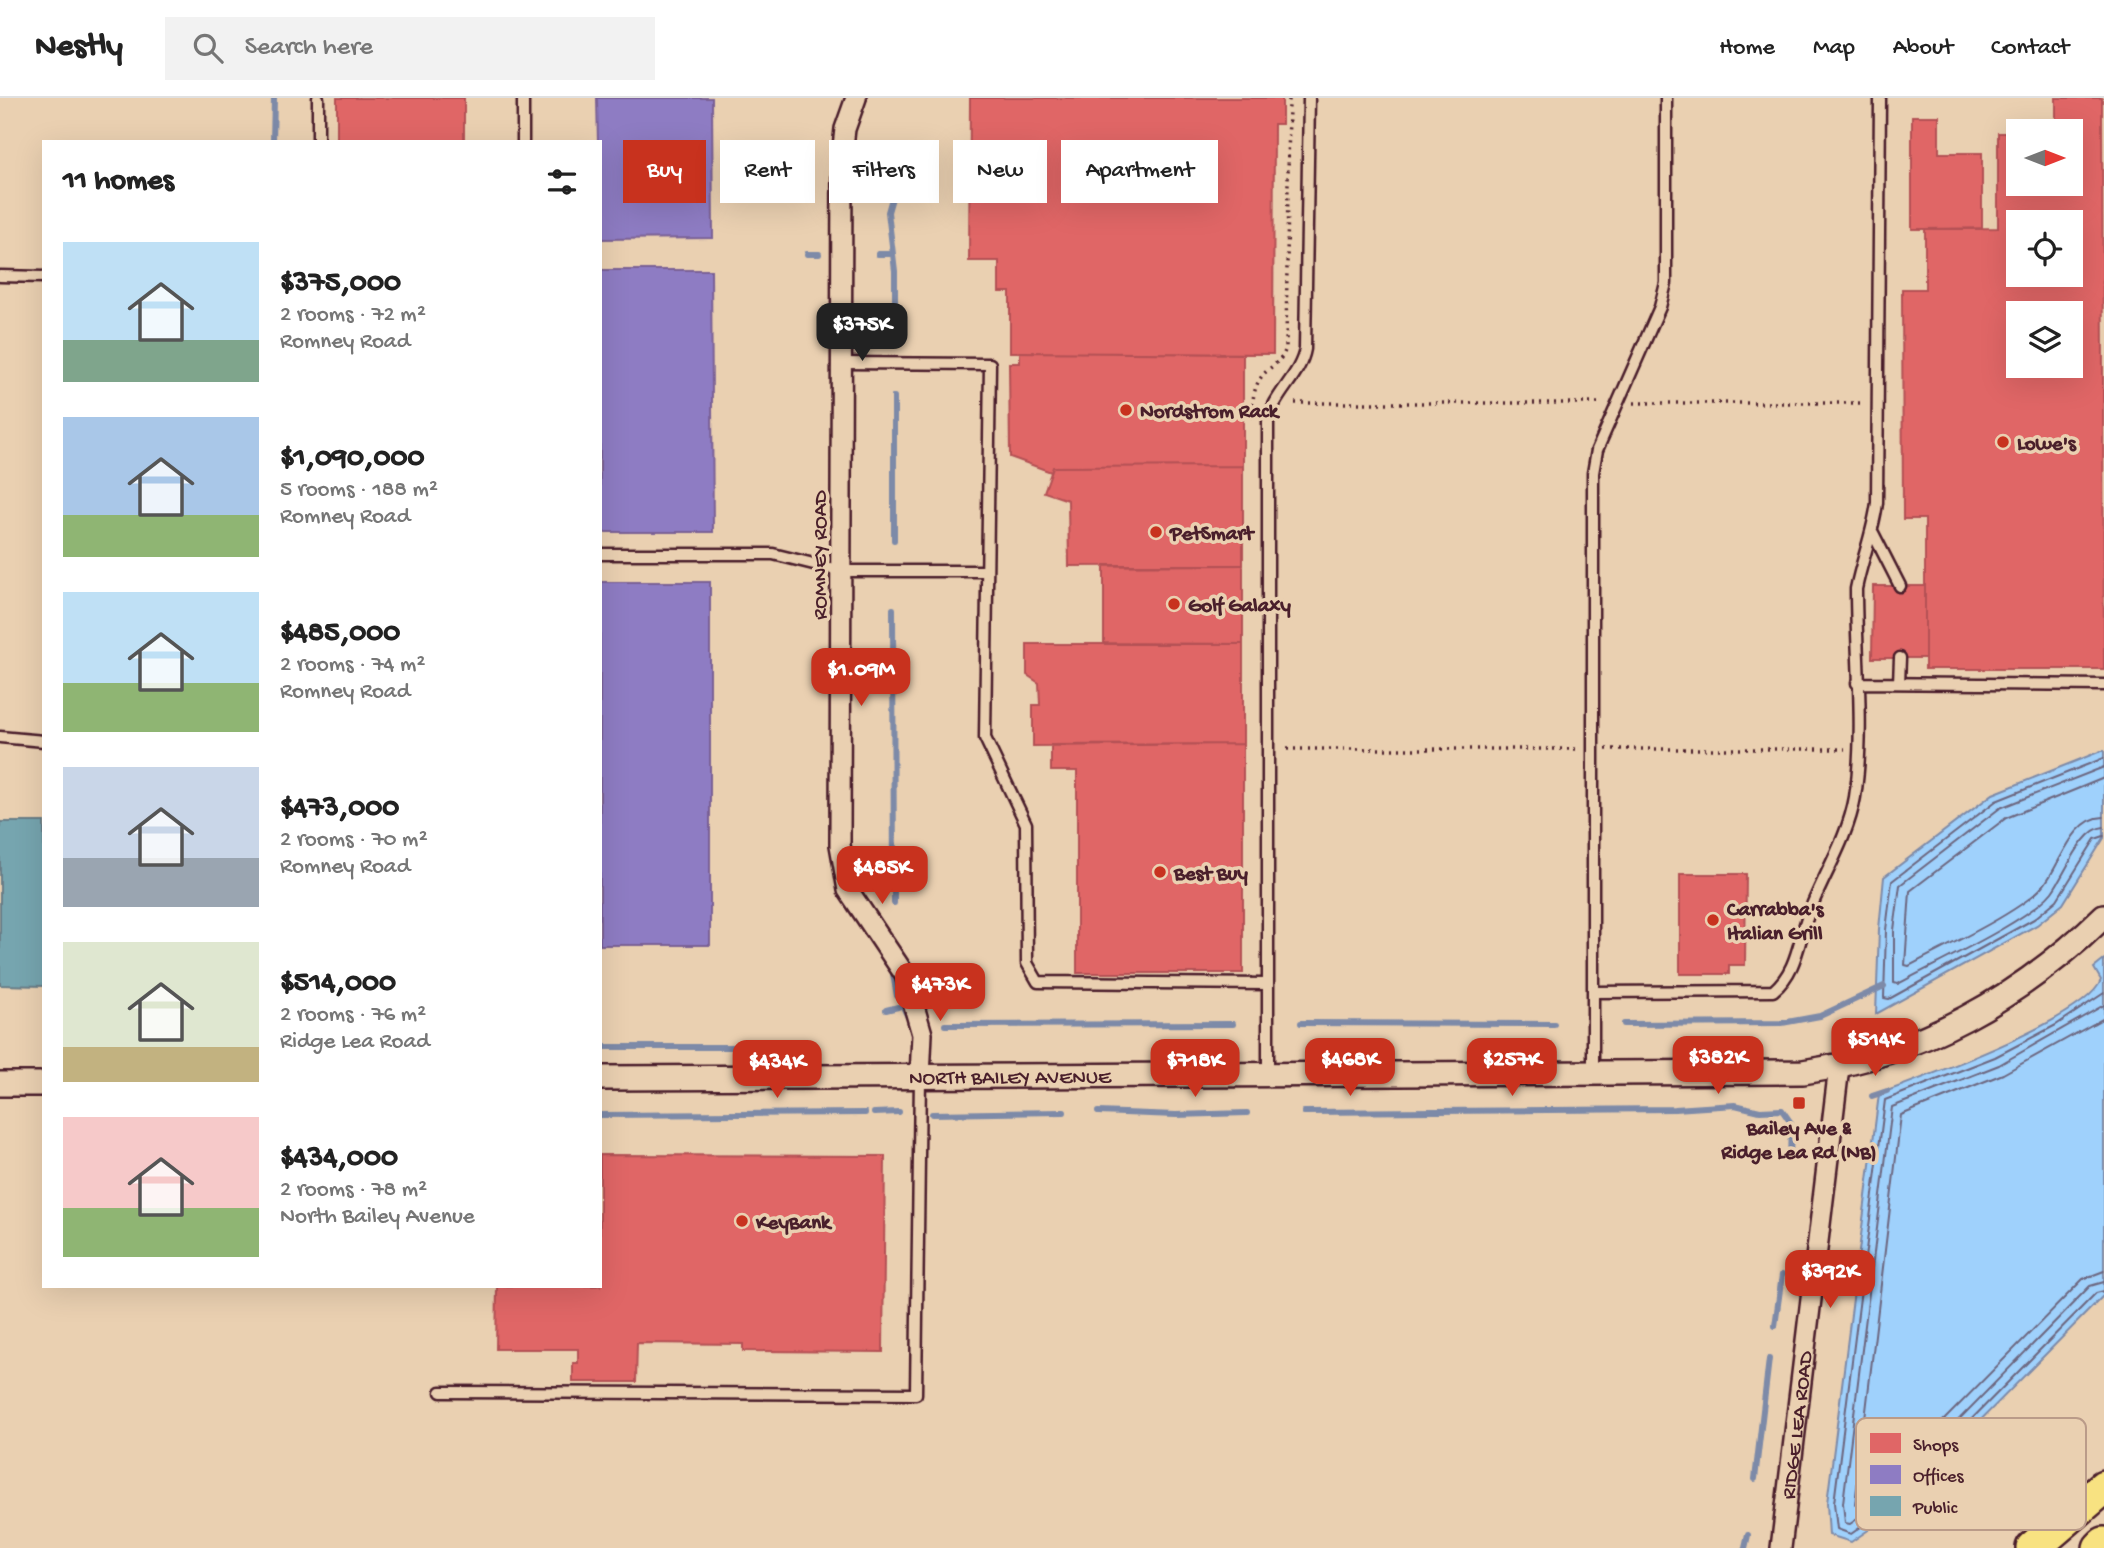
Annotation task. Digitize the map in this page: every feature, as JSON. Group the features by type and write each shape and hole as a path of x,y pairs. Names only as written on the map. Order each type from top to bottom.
{"highway":[{"path":"2086,1502 2104,1487"},
{"path":"2033,1548 2054,1530"},
{"path":"2100,1548 2104,1544"}],"street":[{"name":"ROMNEY ROAD","path":"856,98 845,129 842,156 840,845 848,890 905,975 922,1034 920,1077"},
{"path":"1839,1067 1939,1033 1975,1015 2033,978 2073,946 2104,916"},
{"name":"NORTH BAILEY AVENUE","path":"602,1079 1749,1074 1839,1067"},
{"name":"RIDGE LEA ROAD","path":"1782,1548 1839,1067"},
{"path":"0,1084 42,1084"}],"lane":[{"path":"318,98 318,140"},
{"path":"523,98 523,140"},
{"path":"1268,1077 1268,422 1270,411 1303,363 1305,349 1309,98"},
{"path":"1592,1075 1593,473 1597,450 1660,307 1666,283 1666,98"},
{"path":"1592,992 1773,991 1785,981 1793,965 1816,894 1846,829 1854,798 1858,764 1856,589 1861,562 1873,533 1877,503 1880,98"},
{"path":"0,276 42,276"},
{"path":"842,363 990,364 985,738 1026,824 1027,963 1038,982 1267,984"},
{"path":"1873,533 1900,586"},
{"path":"602,554 773,554 842,571 987,571"},
{"path":"1899,683 1900,658"},
{"path":"1857,683 2104,685"},
{"path":"0,737 42,741"},
{"path":"441,1392 916,1394 920,1077"}],"path":[{"path":"1295,403 1604,403"},
{"path":"1630,403 1863,403"},
{"path":"1287,749 1580,749"},
{"path":"1604,749 1845,749"}],"water":[{"path":"2104,751 2104,838 2063,904 2037,925 1876,1014 1884,877 1993,794"},
{"path":"2104,960 2104,1295 1983,1418 1856,1418 1856,1530 1868,1530 1851,1542 1829,1535 1827,1503 1879,1094 2001,1046 2066,1012 2089,995 2101,980 2094,968"}],"building: Shops":[{"path":"337,98 464,98 464,140 337,140"},
{"path":"970,98 1282,98 1282,124 1274,124 1273,354 1010,352 1010,292 999,292 999,261 969,261 969,203 1047,203 1047,140 970,140"},
{"name":"Lowe's","path":"2056,98 2102,98 2104,669 1925,669 1925,519 1903,519 1902,289 1925,289 1925,229 1998,228 1998,133 2006,133 2006,196 2083,196 2083,119 2056,119"},
{"path":"1912,116 1939,116 1939,153 1982,153 1982,229 1912,229"},
{"name":"Nordstrom Rack","path":"1020,352 1243,354 1243,466 1053,467 1051,472 1010,457 1009,363 1020,363"},
{"name":"PetSmart","path":"1243,466 1243,565 1069,566 1068,500 1044,492 1053,467"},
{"name":"Golf Galaxy","path":"1104,565 1243,565 1243,644 1104,643"},
{"path":"1873,586 1925,586 1925,658 1872,658"},
{"path":"1027,644 1243,644 1243,744 1033,746 1033,705 1040,705 1039,683 1027,675"},
{"name":"Best Buy","path":"1243,744 1243,973 1077,973 1077,771 1051,771 1051,745"},
{"name":"Carrabba's Italian Grill","path":"1680,874 1746,874 1745,965 1729,965 1729,974 1680,974"},
{"name":"KeyBank","path":"602,1155 885,1156 883,1352 743,1351 743,1344 637,1343 636,1382 573,1382 573,1363 578,1363 578,1349 496,1349 497,1288 602,1288"}],"building: Offices":[{"path":"597,98 712,98 713,238 602,239 602,140 598,140"},
{"path":"602,270 711,270 713,532 602,532"},
{"path":"602,582 710,582 710,945 602,945"}],"building: Public":[{"path":"0,822 42,822 42,986 0,985"}],"waterway":[{"path":"273,140 274,98"},
{"path":"891,203 888,212 895,271 895,330"},
{"path":"807,254 819,254"},
{"path":"878,254 891,254"},
{"path":"894,397 894,540"},
{"path":"893,609 894,903"},
{"path":"893,974 897,996"},
{"path":"1624,1024 1782,1023 1820,1016 1884,986"},
{"path":"902,1005 909,1019"},
{"path":"886,1010 898,1007"},
{"path":"1301,1023 1554,1024"},
{"path":"945,1025 1233,1024"},
{"path":"602,1047 796,1047"},
{"path":"1872,1096 1887,1091"},
{"path":"1304,1112 1675,1109 1735,1105 1760,1111 1782,1110 1791,1123 1790,1160"},
{"path":"874,1113 899,1112"},
{"path":"932,1114 1064,1112"},
{"path":"1098,1112 1176,1115 1247,1113"},
{"path":"602,1115 865,1113"},
{"path":"1775,1326 1782,1275"},
{"path":"1755,1479 1769,1359"},
{"path":"1745,1548 1748,1535"}],"place":[{"name":"Nordstrom Rack","path":"1126,410"},
{"name":"Lowe's","path":"2003,442"},
{"name":"PetSmart","path":"1156,532"},
{"name":"Golf Galaxy","path":"1174,604"},
{"name":"Best Buy","path":"1160,872"},
{"name":"Carrabba's Italian Grill","path":"1713,920"},
{"name":"Bailey Ave & Ridge Lea Rd (NB)","path":"1799,1103"},
{"name":"KeyBank","path":"742,1221"}]}
